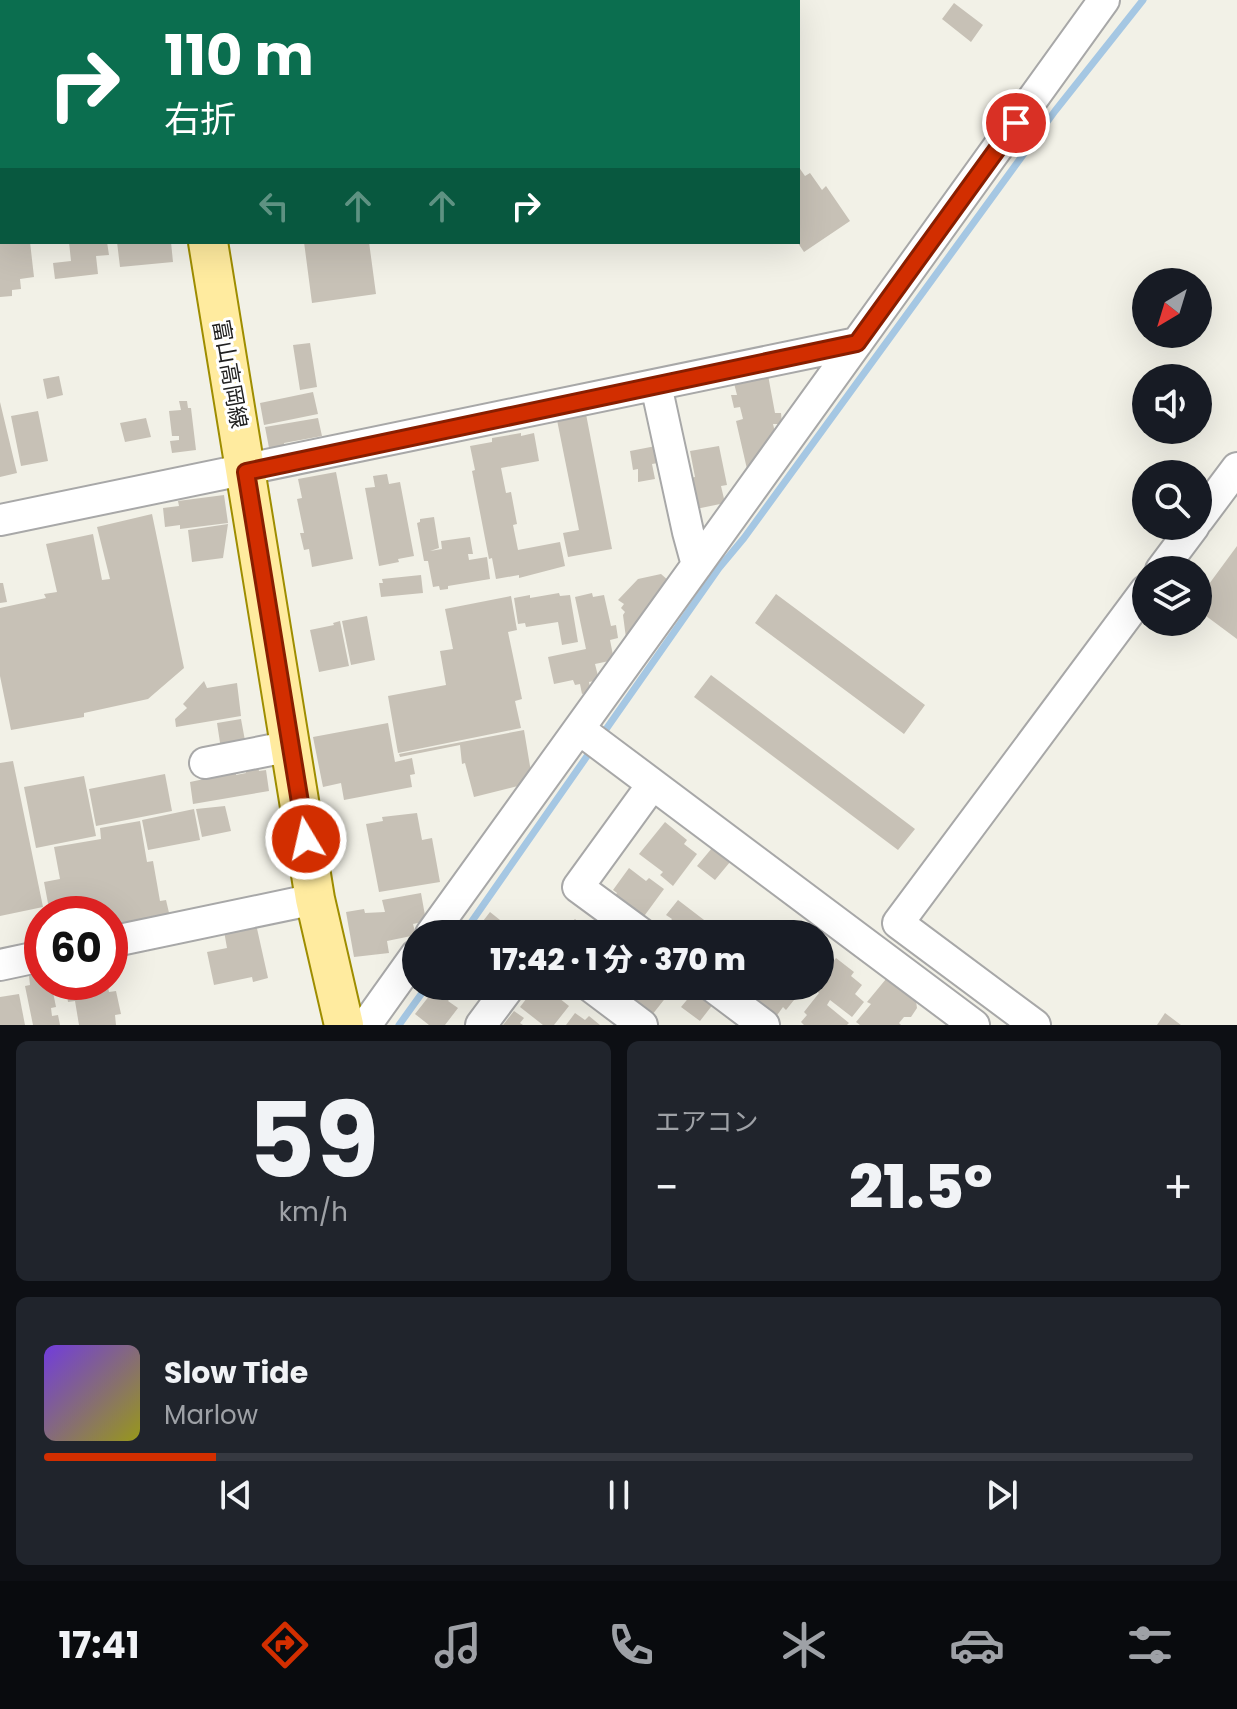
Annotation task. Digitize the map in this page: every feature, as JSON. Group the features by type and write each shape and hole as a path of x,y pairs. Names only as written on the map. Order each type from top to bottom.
{"main road":[{"name":"富山高岡線","path":"208,244 315,899 344,1025"}],"street":[{"path":"441,920 1104,0"},
{"path":"0,520 187,480 246,472 857,343"},
{"path":"656,385 697,565"},
{"path":"1212,501 1237,468"},
{"path":"1035,1025 898,923 1132,609"},
{"path":"579,729 957,1020"},
{"path":"205,763 291,749"},
{"path":"623,920 578,887 652,785"},
{"path":"128,938 315,899"},
{"path":"0,965 24,960"},
{"path":"366,1025 402,975"},
{"path":"481,1025 500,1000"},
{"path":"607,1000 636,1023"},
{"path":"731,1000 764,1025"}],"building":[{"path":"954,3 983,25 971,42 942,19"},
{"path":"800,169 805,176 810,173 822,190 826,186 850,221 804,252 799,244"},
{"path":"0,244 30,244 34,277 20,279 21,289 12,290 12,296 0,297"},
{"path":"69,244 107,244 109,255 96,256 98,274 55,279 53,263 71,261"},
{"path":"117,244 171,244 173,262 120,267"},
{"path":"304,244 369,244 376,294 312,303"},
{"path":"310,343 317,387 300,390 293,345"},
{"path":"768,375 775,413 781,413 782,424 773,424 775,432 747,469 736,421 743,419 740,407 734,408 731,395 737,395 734,383"},
{"path":"59,376 63,395 47,399 43,379"},
{"path":"313,392 318,414 264,425 260,403"},
{"path":"179,401 187,401 188,408 191,408 196,450 172,453 170,441 179,440 179,436 172,436 169,411 181,410"},
{"path":"0,402 17,473 0,477"},
{"path":"38,411 48,461 21,466 11,416"},
{"path":"586,414 612,549 568,557 563,533 579,530 557,420"},
{"path":"146,418 151,437 125,442 120,423"},
{"path":"318,418 322,436 284,443 285,451 270,453 265,427"},
{"path":"521,433 521,436 534,433 539,461 501,468 506,493 511,492 518,550 560,542 565,566 519,578 519,575 496,579 492,558 489,559 470,446"},
{"path":"661,445 664,462 652,464 655,479 638,482 638,469 633,470 630,451"},
{"path":"719,446 727,485 721,486 725,503 696,509 690,478 695,477 690,451"},
{"path":"336,472 353,559 312,567 309,549 304,550 300,533 304,533 297,499 302,498 298,479"},
{"path":"387,474 389,484 400,482 414,556 379,566 365,488 375,487 373,476"},
{"path":"224,495 228,523 180,529 180,525 165,527 163,508 179,506 178,501"},
{"path":"152,514 184,668 148,699 84,713 84,717 11,730 0,676 0,608 46,598 44,594 57,592 46,544 93,534 102,580 110,579 97,527"},
{"path":"434,517 439,548 430,551 442,549 441,541 470,537 473,554 468,554 469,560 487,557 490,579 448,586 448,589 433,587 428,561 424,561 417,523 420,519"},
{"path":"228,524 223,558 192,562 188,530"},
{"path":"1237,546 1237,639 1212,620 1212,580"},
{"path":"661,574 669,581 626,638 625,612 621,608 624,604 618,600 638,579"},
{"path":"421,575 423,593 381,597 379,583 383,583 382,579"},
{"path":"0,583 3,583 7,602 0,603"},
{"path":"559,593 560,596 570,595 578,642 562,645 558,622 526,627 525,623 518,624 514,598"},
{"path":"592,593 593,597 604,595 611,626 616,625 618,638 610,640 614,660 595,664 599,680 589,682 591,692 582,694 580,684 575,685 573,680 554,684 548,657 586,649 575,597"},
{"path":"776,594 925,705 904,734 755,623"},
{"path":"511,596 517,630 508,632 522,699 515,701 521,728 398,753 388,696 446,685 440,651 453,649 445,609"},
{"path":"367,616 375,660 351,665 342,621"},
{"path":"340,621 349,666 319,672 310,630"},
{"path":"711,675 915,829 898,850 694,697"},
{"path":"204,681 207,688 237,683 241,716 176,727 175,719 187,708 183,704"},
{"path":"241,719 246,746 221,749 217,723"},
{"path":"388,723 395,762 412,758 415,774 410,775 412,787 344,800 341,783 323,787 313,737"},
{"path":"524,730 531,772 522,785 474,797 465,763 462,764 460,745 400,757 399,754"},
{"path":"13,761 41,896 24,896 24,911 0,916 0,763"},
{"path":"258,766 259,771 266,770 269,791 193,804 190,782 204,779 203,774 236,769 236,775 246,773 245,768"},
{"path":"165,774 172,811 96,826 89,789"},
{"path":"84,776 96,836 36,848 24,787"},
{"path":"225,806 231,831 202,837 196,809"},
{"path":"194,809 200,840 148,850 142,820"},
{"path":"417,813 422,840 432,838 440,882 379,892 366,824 383,821 382,817"},
{"path":"140,821 147,862 153,861 160,901 166,900 170,917 128,925 128,896 47,896 44,882 60,879 54,847 101,839 100,828"},
{"path":"665,822 687,840 684,844 697,854 673,886 660,875 663,872 639,854"},
{"path":"712,848 730,862 715,880 697,866"},
{"path":"629,868 646,881 649,878 664,889 642,919 614,897 617,893 613,890"},
{"path":"421,893 426,920 402,920 402,938 387,941 389,953 354,957 346,912 364,909 365,913 385,912 382,900"},
{"path":"678,900 704,920 671,920 666,915"},
{"path":"490,912 500,920 484,920"},
{"path":"256,924 268,978 253,982 252,977 214,985 207,952 227,948 224,931"},
{"path":"836,958 854,972 851,976 862,985 855,994 864,1002 852,1017 830,1000 834,1000"},
{"path":"886,979 916,1001 917,1008 911,1017 904,1017 899,1023 901,1025 860,1025 856,1022 871,1004 867,1002"},
{"path":"19,994 25,1025 0,1025 0,997"},
{"path":"28,1000 55,1000 56,1007 51,1008 52,1016 58,1015 60,1025 33,1025"},
{"path":"68,1000 118,1000 121,1014 115,1015 116,1025 79,1025 75,1001"},
{"path":"426,1000 449,1000 458,1008 445,1025 429,1025 415,1014"},
{"path":"525,1000 562,1000 569,1006 554,1025 543,1025 520,1007"},
{"path":"633,1000 664,1000 652,1015"},
{"path":"687,1000 710,1000 714,1003 700,1021 681,1007"},
{"path":"753,1000 794,1000 786,1010 783,1007 775,1018"},
{"path":"813,1000 830,1000 827,1005 849,1023 804,1025 801,1022 807,1015 804,1012"},
{"path":"514,1011 524,1018 520,1023 523,1025 503,1025"},
{"path":"575,1013 585,1020 589,1016 600,1025 566,1025"},
{"path":"1165,1013 1181,1025 1157,1025"}],"waterway":[{"path":"602,735 719,568 1055,111 1143,0"},
{"path":"473,920 592,749"},
{"path":"399,1025 417,1000"}],"route":[{"path":"306,839 246,472 857,343 1016,123"}]}
